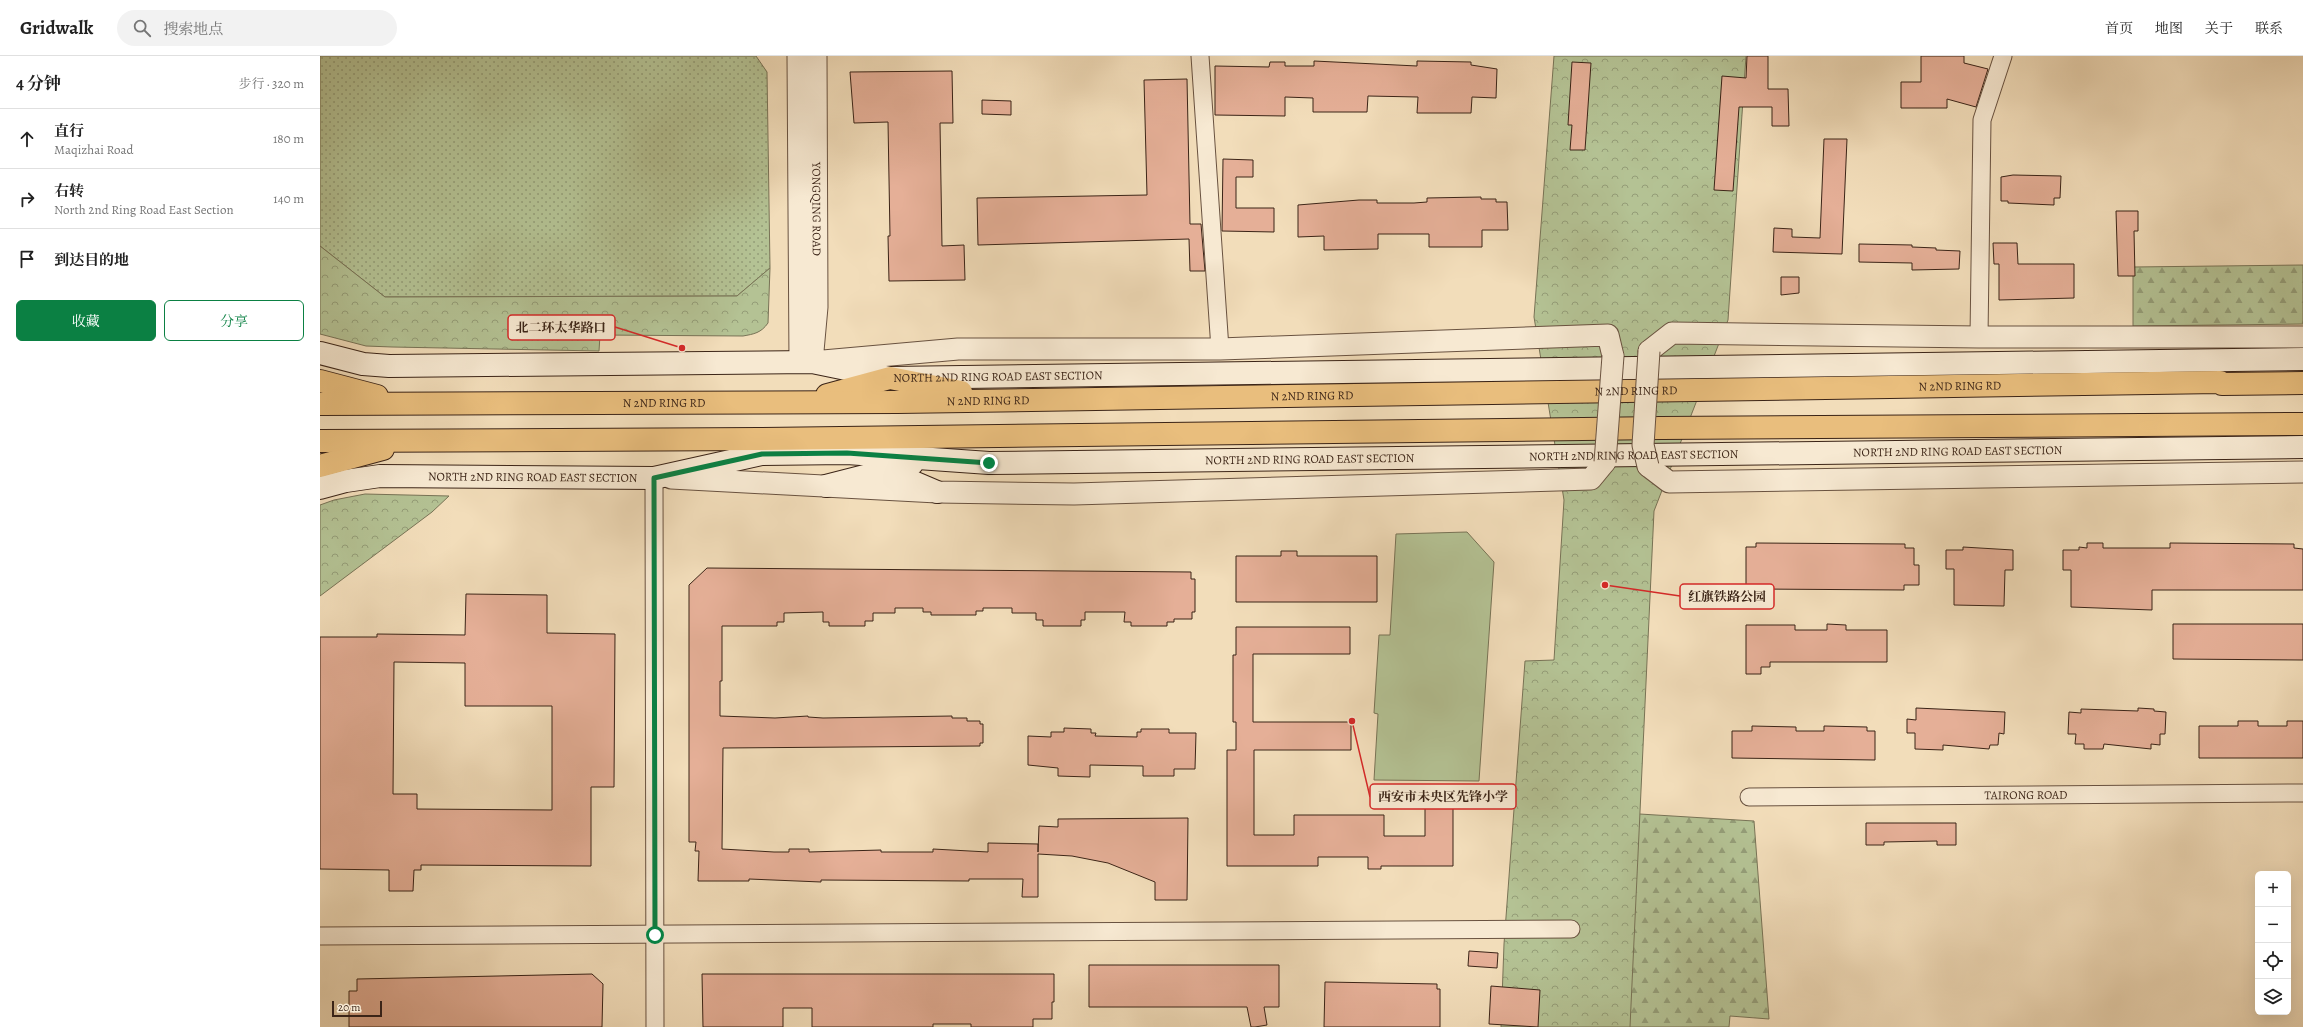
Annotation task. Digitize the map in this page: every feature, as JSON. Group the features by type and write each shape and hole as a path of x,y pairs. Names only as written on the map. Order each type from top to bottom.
{"highway":[{"path":"800,402 890,378 1001,401"},
{"path":"320,380 403,404"},
{"name":"N 2ND RING RD","path":"320,404 1001,401 2212,382 2222,384 2303,383"},
{"path":"320,441 803,439 1668,428 2303,424"},
{"path":"762,454 803,439 847,453"},
{"path":"320,466 422,440"}],"main road":[{"name":"NORTH 2ND RING ROAD EAST SECTION","path":"320,353 363,364 389,366 806,362 890,378 2303,358"},
{"name":"NORTH 2ND RING ROAD EAST SECTION","path":"320,488 346,481 380,476 654,478 762,454 847,453 989,463 2303,447"},
{"path":"847,453 937,492"},
{"path":"826,486 930,459"}],"street":[{"name":"YONGQING ROAD","path":"798,56 806,362"},
{"name":"YONGQING ROAD","path":"806,362 817,307 816,56"},
{"path":"1200,56 1220,349"},
{"path":"1979,337 1982,120 2002,56"},
{"path":"2303,337 1979,337 1672,333 1649,351 1643,445 1648,466 1668,482 2303,472"},
{"path":"655,1027 654,478 937,492 1074,494 1591,479 1605,462 1613,356 1608,335 1220,349 958,349 806,362"},
{"name":"TAIRONG ROAD","path":"1748,797 2303,793"},
{"path":"320,936 1571,929"}],"green space":[{"path":"320,56 756,56 767,72 770,268 737,296 385,297 320,246"},
{"path":"1554,56 1746,56 1728,320 1654,511 1630,1027 1501,1027 1504,944 1525,661 1554,660 1564,500 1534,317"},
{"path":"320,246 385,297 737,296 770,268 768,323 763,329 751,335 743,336 600,335 599,351 366,346 320,334"},
{"path":"2303,265 2303,324 2133,326 2133,267"},
{"path":"365,494 449,496 432,512 320,596 320,505 334,500"},
{"path":"1467,532 1494,562 1479,781 1374,780 1378,714 1374,713 1379,635 1390,635 1396,534"},
{"path":"1607,812 1754,821 1769,1019 1730,1016 1729,1027 1625,1027"}],"building":[{"path":"1747,56 1768,56 1768,89 1788,89 1789,126 1772,126 1772,107 1739,107 1733,191 1714,190 1722,76 1746,78"},
{"path":"1921,56 1964,56 1964,63 1988,69 1976,107 1947,99 1947,108 1901,108 1901,82 1921,82"},
{"path":"1314,61 1417,66 1417,61 1471,62 1471,65 1497,69 1496,98 1472,97 1471,113 1417,113 1418,97 1368,96 1367,112 1313,112 1313,98 1285,97 1285,116 1215,115 1215,66 1269,67 1270,62 1285,62 1285,66 1314,66"},
{"path":"1572,62 1591,63 1585,150 1570,150 1572,125 1568,125"},
{"path":"952,71 953,123 940,123 942,246 964,245 965,280 889,281 888,236 890,236 888,122 854,123 850,72"},
{"path":"1187,79 1190,224 1201,224 1205,271 1190,271 1189,239 978,245 977,198 1147,195 1144,80"},
{"path":"982,100 1011,101 1011,115 982,114"},
{"path":"1824,139 1847,139 1842,254 1773,252 1774,228 1792,229 1792,237 1820,238"},
{"path":"1223,159 1253,160 1253,177 1236,177 1236,208 1274,208 1274,232 1222,231"},
{"path":"2013,175 2061,176 2060,198 2054,198 2054,205 2008,203 2008,201 2001,201 2001,177"},
{"path":"1481,197 1481,199 1496,199 1496,202 1507,202 1508,230 1482,230 1482,247 1429,247 1429,234 1378,234 1378,249 1324,250 1324,236 1298,237 1298,205 1359,200 1377,200 1377,203 1414,203 1427,202 1427,198"},
{"path":"2116,211 2138,211 2138,231 2134,231 2135,276 2118,276"},
{"path":"1993,243 2017,243 2018,264 2074,264 2074,298 1999,300 1999,264 1994,264"},
{"path":"1859,244 1912,245 1912,247 1936,248 1936,250 1960,251 1959,269 1912,270 1912,263 1859,262"},
{"path":"1781,277 1799,277 1799,293 1781,295"},
{"path":"1756,543 1905,544 1905,548 1914,548 1914,565 1919,565 1919,585 1904,585 1904,590 1756,589 1756,585 1746,585 1746,547 1756,547"},
{"path":"2087,543 2103,543 2103,548 2170,548 2170,543 2294,544 2294,548 2303,549 2303,590 2152,590 2152,610 2071,607 2071,570 2063,570 2063,550 2079,550 2079,547 2087,548"},
{"path":"1963,547 2013,550 2013,570 2005,570 2004,606 1954,605 1954,569 1946,569 1946,550 1963,550"},
{"path":"1281,551 1297,551 1297,556 1377,556 1377,602 1236,602 1236,556 1281,556"},
{"path":"707,568 1191,572 1191,579 1195,579 1195,612 1192,612 1192,619 1174,619 1174,622 1167,622 1167,626 1131,626 1131,622 1124,622 1125,612 1085,612 1085,620 1081,620 1081,626 1043,626 1043,620 1036,620 1036,613 1012,613 1012,608 983,608 983,611 976,611 976,615 931,615 931,612 923,612 923,608 895,608 895,613 873,613 873,621 865,621 865,626 829,626 829,622 823,622 823,612 784,613 784,622 777,622 777,626 722,626 722,681 720,681 720,716 775,718 808,716 823,718 952,716 952,718 967,718 967,721 980,721 980,724 983,724 983,743 980,743 980,746 723,748 722,849 774,852 789,852 789,849 809,849 809,852 881,850 881,852 933,852 933,849 988,852 988,843 1038,844 1038,852 1039,826 1058,827 1058,819 1188,818 1187,900 1155,900 1155,882 1108,863 1072,856 1038,854 1038,897 1022,897 1023,879 969,879 969,881 821,880 821,882 749,879 749,881 698,881 699,851 695,851 696,842 689,842 689,585"},
{"path":"466,594 547,595 547,633 615,634 614,787 591,787 591,866 421,865 421,870 414,870 413,891 389,891 389,870 320,869 320,637 377,637 377,634 465,635","holes":["394,662 465,663 465,706 552,706 552,810 417,809 417,794 393,794"]},
{"path":"1827,624 1846,625 1846,630 1887,630 1887,662 1770,662 1770,667 1761,667 1761,674 1746,674 1746,625 1795,625 1795,630 1827,630"},
{"path":"2173,624 2303,624 2303,660 2173,659"},
{"path":"1236,627 1350,627 1350,654 1253,654 1253,722 1351,722 1351,750 1254,750 1254,835 1294,835 1294,815 1384,815 1384,836 1425,836 1425,793 1453,793 1453,866 1381,866 1381,869 1368,869 1368,857 1318,857 1318,866 1227,866 1227,750 1236,750 1236,722 1233,722 1233,655 1236,655"},
{"path":"1916,708 2005,712 2004,734 1999,733 1998,745 1990,745 1989,749 1943,745 1943,750 1915,749 1915,733 1907,733 1907,719 1916,720"},
{"path":"2138,708 2154,709 2154,711 2166,712 2165,734 2160,734 2160,745 2151,744 2151,749 2104,744 2103,749 2084,749 2084,744 2075,744 2076,734 2068,734 2069,712 2081,713 2081,709 2138,711"},
{"path":"2238,721 2258,721 2258,726 2287,726 2287,721 2303,721 2303,758 2199,758 2199,726 2238,726"},
{"path":"1752,726 1796,727 1796,731 1824,731 1824,726 1867,727 1867,731 1875,731 1875,760 1732,758 1732,731 1752,731"},
{"path":"1064,728 1091,729 1091,733 1096,733 1095,736 1137,737 1137,732 1141,732 1141,729 1169,729 1169,733 1196,733 1195,769 1174,769 1174,776 1143,776 1143,766 1090,765 1090,777 1058,776 1058,768 1028,765 1028,736 1051,737 1051,732 1064,732"},
{"path":"1866,823 1956,823 1956,845 1937,845 1937,841 1884,842 1884,845 1866,845"},
{"path":"1469,951 1498,953 1497,968 1468,966"},
{"path":"1089,965 1279,965 1279,1007 1264,1007 1267,1025 1251,1027 1247,1007 1089,1007"},
{"path":"592,974 603,984 602,1027 349,1027 349,991 357,991 357,979"},
{"path":"702,974 1054,974 1054,1002 1052,1002 1052,1019 1033,1019 1033,1027 971,1027 971,1024 933,1024 933,1027 812,1027 812,1008 783,1008 783,1027 703,1027"},
{"path":"1325,982 1437,984 1437,989 1440,989 1440,1027 1324,1027"},
{"path":"1491,986 1540,990 1538,1027 1489,1024"}],"place":[{"name":"北二环太华路口","path":"682,348"},
{"name":"红旗铁路公园","path":"1605,585"},
{"name":"西安市未央区先锋小学","path":"1352,721"}],"route":[{"path":"655,935 654,478 762,454 847,453 989,463"}]}
